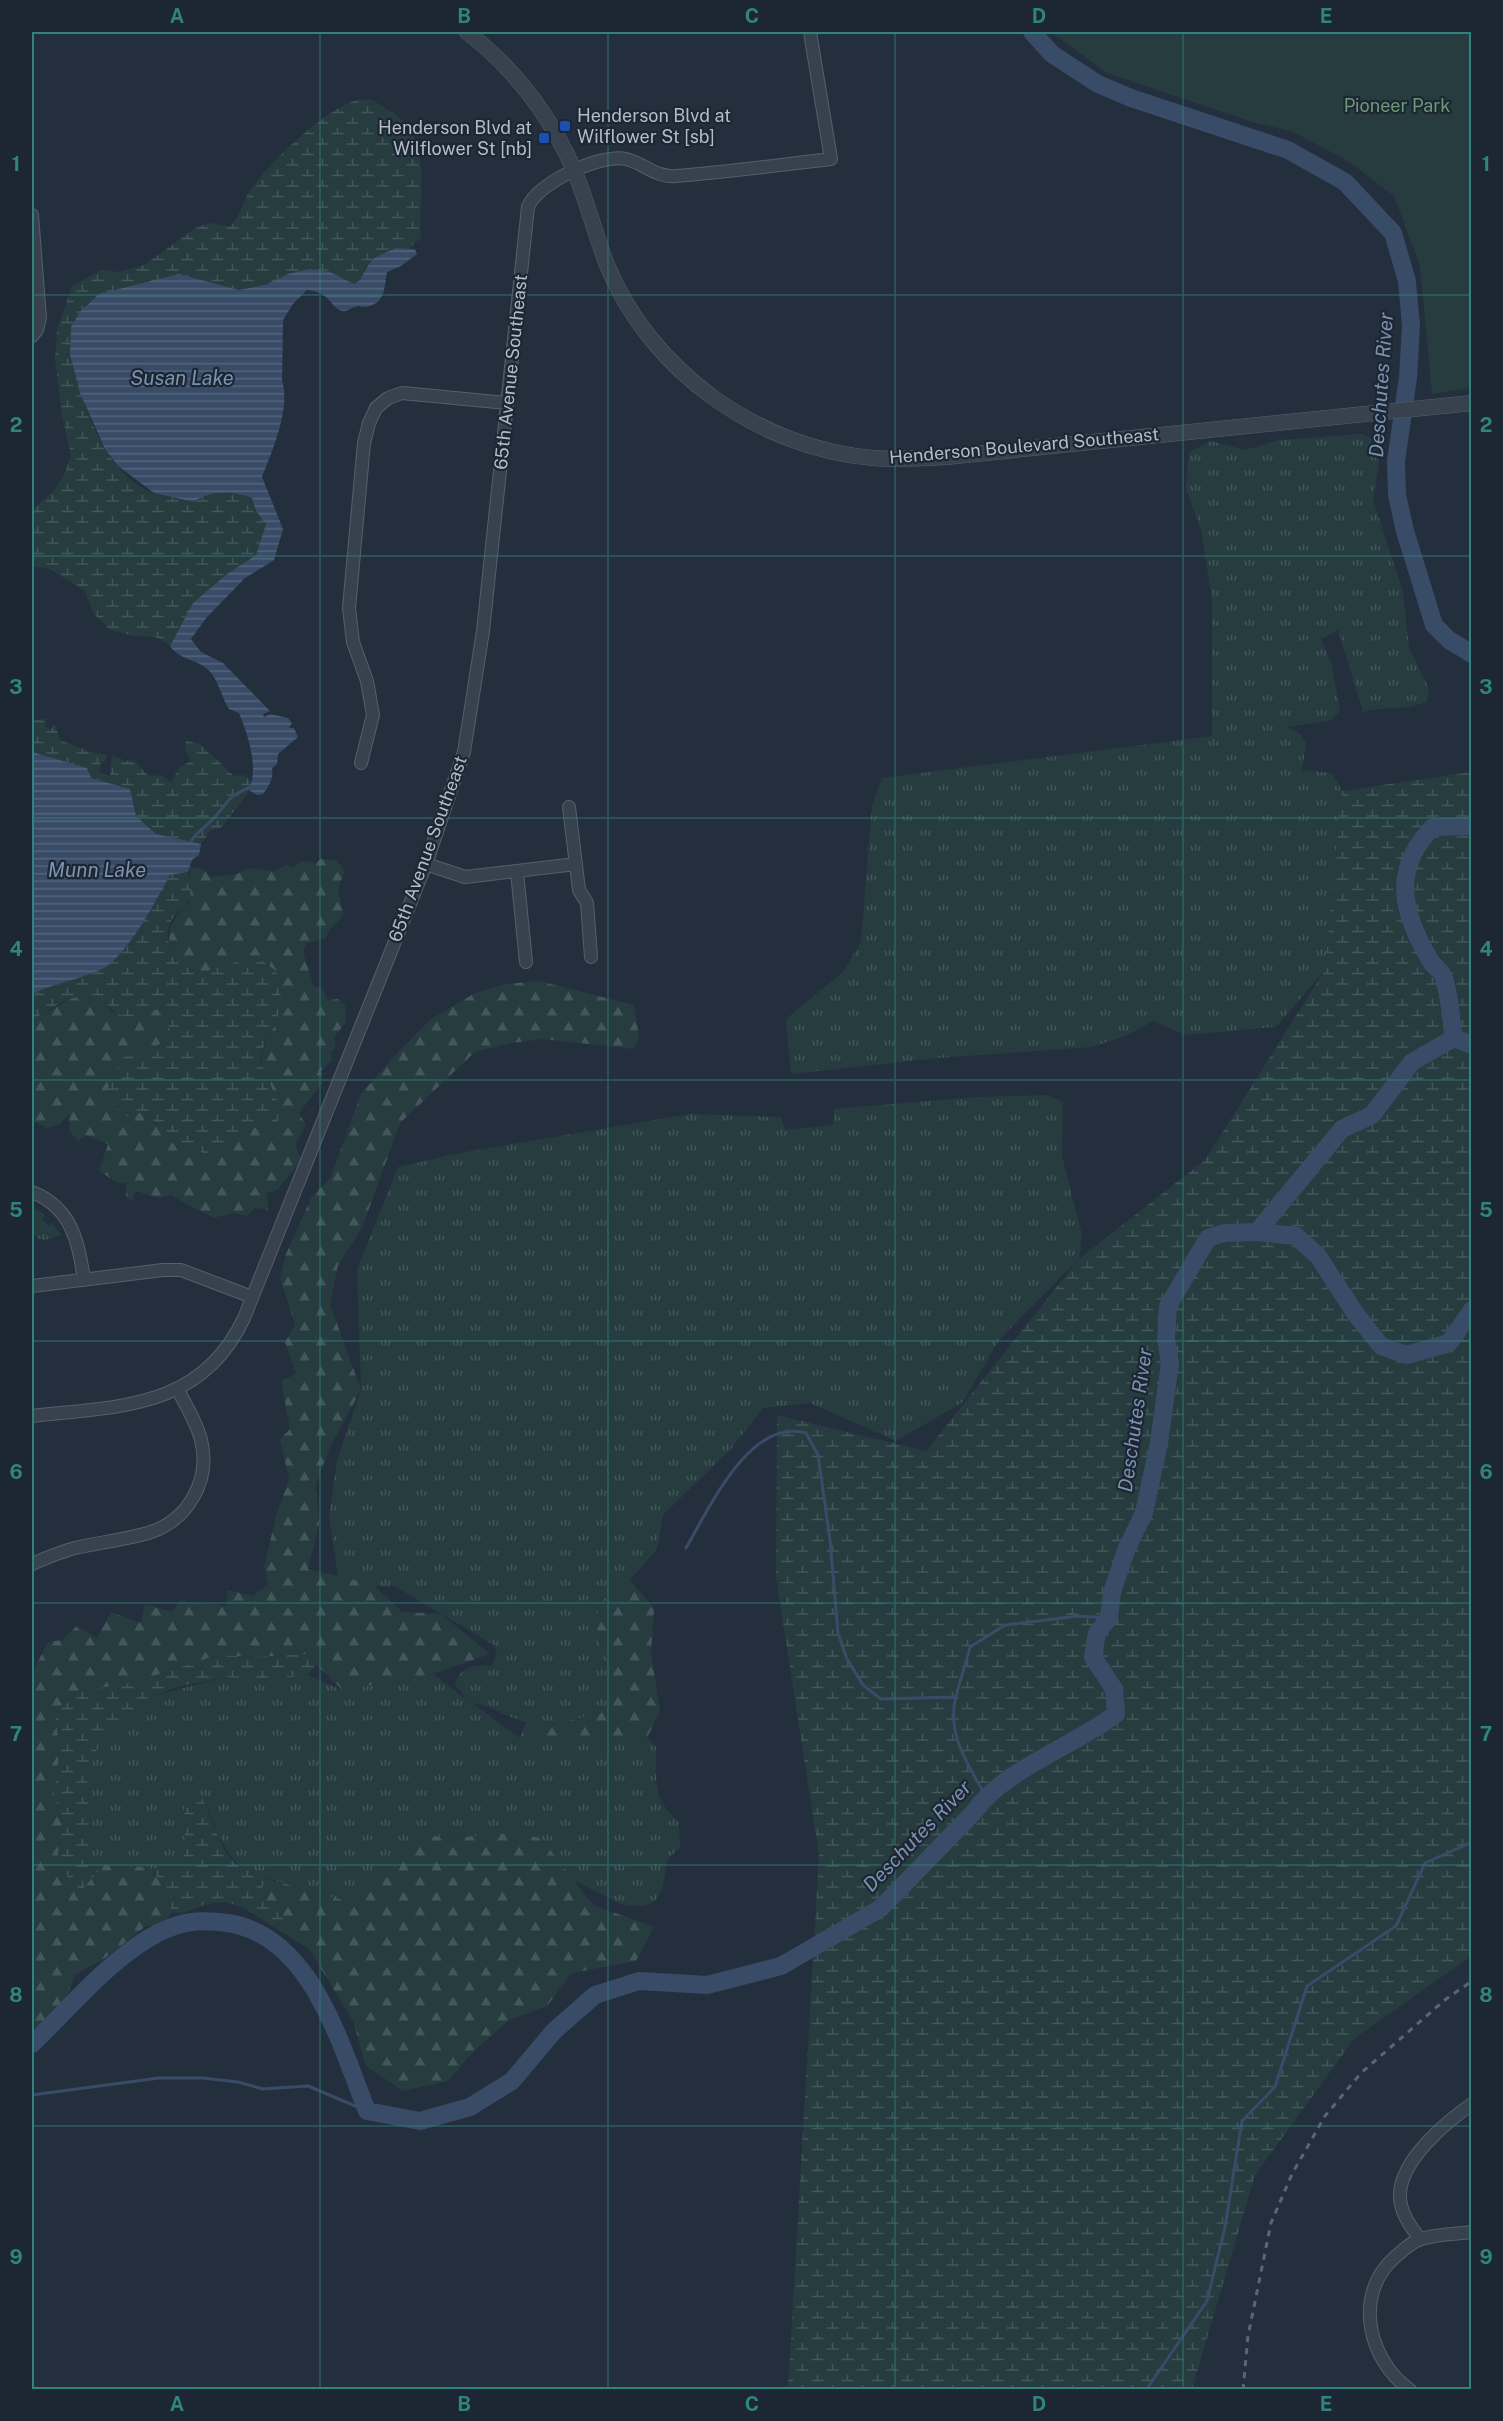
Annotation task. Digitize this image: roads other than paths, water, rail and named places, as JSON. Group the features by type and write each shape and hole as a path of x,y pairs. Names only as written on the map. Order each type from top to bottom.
{"street":[{"name":"Henderson Boulevard Southeast","path":"467,32 495,55 525,86 549,122 574,171 618,287 657,345 688,377 723,405 762,427 804,444 873,458 946,457 1472,403"},
{"name":"65th Avenue Southeast","path":"32,1416 145,1402 178,1390 208,1369 229,1346 252,1297 426,864 460,767 471,716 483,631 528,207 532,197 574,171 614,158 635,162 668,176 831,159 810,32"},
{"path":"32,215 40,318 34,333"},
{"path":"361,763 373,715 367,681 353,642 349,608 364,443 372,415 388,398 402,393 507,403"},
{"path":"569,807 579,890 586,903 591,957"},
{"path":"426,864 465,877 576,864"},
{"path":"517,872 526,962"},
{"path":"32,1192 44,1198 66,1218 77,1238 84,1280"},
{"path":"32,1286 163,1270 181,1270 252,1297"},
{"path":"32,1564 75,1548 153,1531 174,1519 190,1503 201,1481 203,1449 196,1425 178,1390"},
{"path":"1420,2239 1406,2220 1400,2193 1409,2166 1429,2140 1472,2104"},
{"path":"1410,2390 1393,2378 1379,2357 1371,2333 1369,2312 1374,2287 1387,2264 1420,2239 1472,2232"}],"water":[{"name":"Susan Lake","path":"396,248 415,249 417,254 401,266 387,272 383,294 376,303 342,311 322,294 307,290 293,304 283,320 284,403 279,429 262,477 283,529 274,560 245,578 207,617 191,639 201,652 223,663 270,711 263,714 264,717 270,714 288,718 292,723 289,728 294,728 298,737 278,754 277,764 272,768 269,785 263,794 257,795 249,790 252,782 253,762 249,741 239,713 229,709 216,682 206,668 178,654 170,646 193,603 227,574 256,555 266,524 256,511 252,498 222,493 207,495 194,502 154,493 118,466 105,449 80,393 70,355 71,327 80,312 99,294 179,274 239,290 265,285 288,274 309,269 330,272 354,284 360,280 374,259"},
{"name":"Munn Lake","path":"32,752 87,768 91,778 130,789 136,816 156,834 201,844 199,855 192,860 188,872 170,875 131,941 111,963 94,973 32,994"}],"waterway":[{"name":"Deschutes River","path":"1032,32 1052,54 1098,84 1131,98 1288,150 1345,182 1393,233 1407,281 1411,326 1408,378 1396,461 1397,495 1405,531 1434,625 1449,640 1472,654"},
{"path":"191,841 232,797 251,787"},
{"name":"Deschutes River","path":"1472,826 1433,827 1411,859 1406,875 1405,892 1420,943 1431,962 1441,972 1444,980 1454,1038 1472,1045"},
{"name":"Deschutes River","path":"1257,1232 1342,1129 1372,1115 1412,1062 1454,1038"},
{"name":"Deschutes River","path":"32,2044 107,1969 140,1943 181,1924 202,1921 219,1922 250,1929 276,1944 298,1966 316,1992 332,2022 367,2111 420,2121 470,2107 512,2081 554,2031 595,1995 639,1981 707,1985 781,1966 881,1908 1003,1783 1116,1714 1114,1689 1093,1657 1097,1633 1109,1618 1112,1592 1127,1548 1144,1513 1159,1443 1170,1363 1166,1338 1168,1306 1208,1238 1224,1233 1257,1232 1296,1236 1318,1256 1355,1313 1381,1346 1407,1355 1449,1343 1472,1310"},
{"path":"686,1548 719,1490 749,1452 767,1439 786,1432 806,1433 818,1455 830,1540 838,1633 847,1659 863,1685 881,1699 955,1697"},
{"path":"985,1795 960,1748 954,1723 956,1696 970,1647 1005,1625 1078,1616 1109,1618"},
{"path":"1146,2390 1207,2301 1225,2227 1242,2121 1275,2087 1307,1986 1396,1926 1425,1863 1472,1842"},
{"path":"32,2095 159,2078 203,2078 238,2082 263,2089 308,2086 367,2111"}],"railway":[{"path":"1243,2390 1248,2336 1271,2223 1292,2174 1325,2116 1361,2073 1446,1999 1472,1981"}],"place":[{"name":"Henderson Blvd at Wilflower St [sb]","path":"565,126"},
{"name":"Henderson Blvd at Wilflower St [nb]","path":"544,138"}],"park label":[{"name":"Pioneer Park","path":"1397,106"}]}
